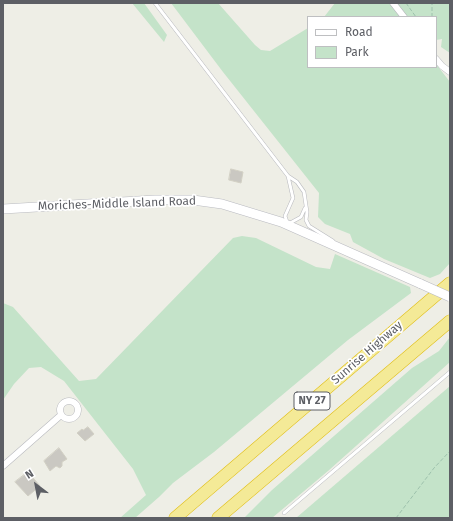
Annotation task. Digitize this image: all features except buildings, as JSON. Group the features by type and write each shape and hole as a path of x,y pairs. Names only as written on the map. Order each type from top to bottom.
{"highway":[{"name":"Sunrise Highway","path":"175,518 450,283"},
{"name":"NY 27","path":"218,518 450,321"}],"main road":[{"name":"Moriches-Middle Island Road","path":"3,209 193,200 235,207 287,225 450,297"}],"street":[{"path":"393,3 403,16"},
{"path":"437,60 450,72"},
{"path":"3,466 61,414"}],"lane":[{"path":"155,3 288,176 297,182 304,192 308,226 329,238 342,250"},
{"path":"288,176 293,198 286,216 287,225 295,222 305,208"},
{"path":"284,513 450,372"}],"path":[{"path":"406,3 415,16"},
{"path":"432,3 432,16"},
{"path":"396,518 434,468 450,451"}],"green space":[{"path":"132,3 144,3 167,35 164,42"},
{"path":"171,3 218,3 261,50 270,51 307,29 307,68 437,68 437,65 450,82 450,263 440,274 430,278 384,259 353,242 350,234 325,224 318,217 319,193 223,72"},
{"path":"335,3 450,3 450,53 441,47 442,39 437,40 437,16 325,16"},
{"path":"242,236 256,238 316,267 330,269 335,254 410,287 411,293 348,340 214,452 173,483 135,518 120,518 146,495 133,469 64,381 41,367 29,368 14,384 3,400 3,303 13,307 79,381 96,379 233,238"},
{"path":"450,337 450,362 328,471 272,518 244,518 272,490 412,368 439,351"},
{"path":"450,386 450,518 296,518"}]}
